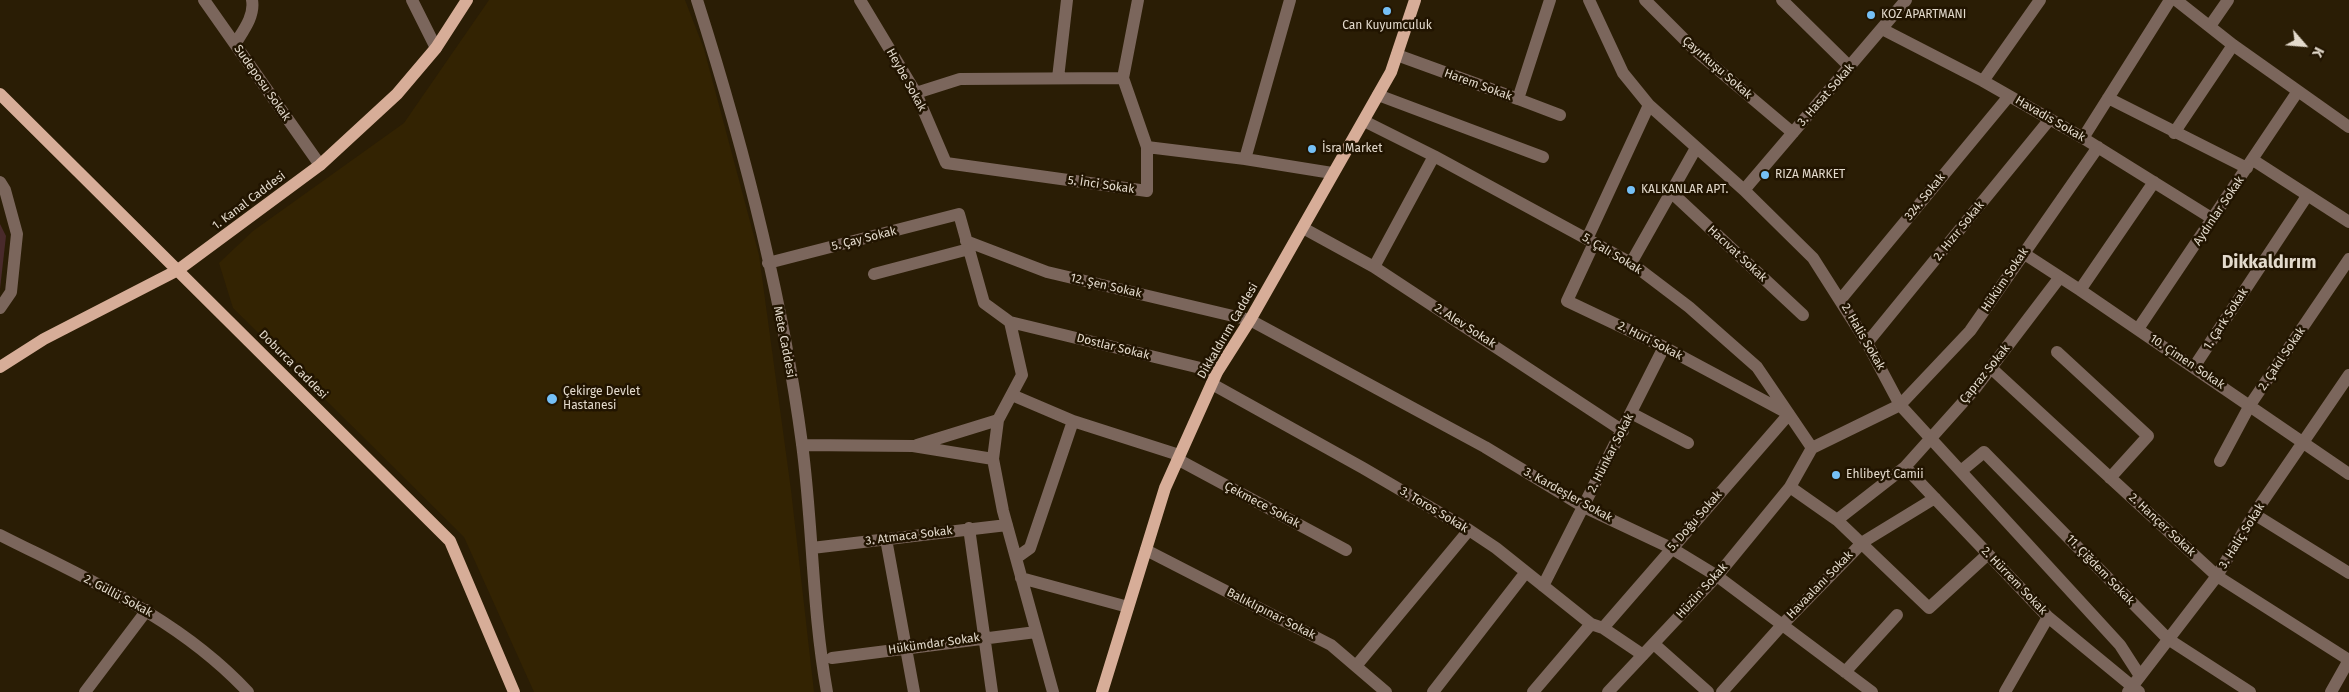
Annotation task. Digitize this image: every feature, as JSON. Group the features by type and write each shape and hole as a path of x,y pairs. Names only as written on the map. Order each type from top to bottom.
{"main road":[{"name":"1. Kanal Caddesi","path":"0,367 44,338 178,270 320,165 397,94 436,48 467,0"},
{"name":"Dikkaldırım Caddesi","path":"1102,692 1165,488 1178,457 1217,372 1250,320 1378,95 1397,55 1415,0"},
{"name":"Doburca Caddesi","path":"0,94 450,541 514,692"}],"street":[{"name":"Sudeposu Sokak","path":"204,0 320,165"},
{"path":"235,44 247,26 253,5 252,0"},
{"path":"412,0 436,48"},
{"name":"Mete Caddesi","path":"697,0 747,170 787,348 802,445 827,692"},
{"name":"Heybe Sokak","path":"860,0 916,94 946,163"},
{"path":"1058,78 1067,0"},
{"path":"1138,0 1123,78 1147,148 1246,158 1332,173"},
{"path":"1246,158 1290,0"},
{"name":"Harem Sokak","path":"1397,55 1518,99 1550,0"},
{"name":"2. Halis Sokak","path":"1589,0 1623,73 1649,105 1744,190 1814,258 1867,343 1900,405 2120,645 2140,676"},
{"name":"Çayırkuşu Sokak","path":"1645,0 1696,51 1793,133"},
{"path":"1782,0 1850,67"},
{"name":"3. Hasat Sokak","path":"1744,190 1906,0"},
{"path":"1983,81 2040,0"},
{"path":"2083,138 2170,0"},
{"path":"2176,0 2233,46 2349,127"},
{"path":"2210,26 2228,0"},
{"name":"Havadis Sokak","path":"1882,29 1983,81 2050,119 2213,219"},
{"path":"2174,133 2233,46"},
{"path":"916,94 960,80 1123,78"},
{"name":"Aydınlar Sokak","path":"2138,329 2298,91"},
{"path":"1378,95 1543,157"},
{"name":"324. Sokak","path":"1841,299 2009,96"},
{"path":"2108,98 2174,133 2250,164 2349,222"},
{"path":"1518,99 1560,115"},
{"path":"1591,241 1649,105"},
{"name":"2. Hızır Sokak","path":"1867,343 2050,119"},
{"name":"5. Çalı Sokak","path":"1364,121 1434,156 1631,263 1689,306 1758,367 1812,448"},
{"name":"Hüküm Sokak","path":"1900,405 1970,331 2098,147"},
{"name":"5. İnci Sokak","path":"946,163 1147,191 1147,148"},
{"path":"1631,263 1696,148"},
{"path":"1374,266 1434,156"},
{"path":"0,182 5,190 17,234 11,292 0,308"},
{"path":"2080,290 2154,182"},
{"name":"Hacıvat Sokak","path":"1671,192 1803,315"},
{"name":"1. Çark Sokak","path":"2194,367 2307,196"},
{"name":"5. Çay Sokak","path":"768,263 959,214 968,245"},
{"name":"2. Alev Sokak","path":"1303,228 1374,266 1623,430"},
{"name":"2. Huri Sokak","path":"1591,241 1567,301 1664,347 1789,414"},
{"path":"874,274 968,245 984,303 1010,322 1022,375 998,420 993,459 1007,525 1053,692"},
{"name":"12. Şen Sokak","path":"968,245 1046,272 1250,320"},
{"name":"10. Çimen Sokak","path":"2023,253 2138,329 2349,474"},
{"name":"2. Çakıl Sokak","path":"2220,461 2250,405 2349,259"},
{"name":"Çapraz Sokak","path":"1905,467 1991,368 2060,277"},
{"name":"3. Kardeşler Sokak","path":"1250,320 1485,447 1584,507 1671,548 1717,576 1872,692"},
{"name":"Dostlar Sokak","path":"1010,322 1217,372"},
{"name":"2. Hünkar Sokak","path":"1543,586 1664,347"},
{"path":"2058,352 2148,436 2110,478"},
{"name":"2. Hançer Sokak","path":"1991,368 2217,576 2349,660"},
{"name":"3. Haliç Sokak","path":"2133,690 2140,676 2217,576 2254,514 2348,380"},
{"name":"3. Toros Sokak","path":"1212,384 1363,468 1469,530 1526,572 1591,624 1603,628 1643,655"},
{"name":"Çekmece Sokak","path":"1012,395 1073,421 1178,457 1346,550"},
{"path":"1812,448 1900,405"},
{"path":"1631,413 1688,443"},
{"name":"5. Doğu Sokak","path":"1603,628 1789,414"},
{"path":"913,446 998,420"},
{"path":"1016,558 1030,548 1073,421"},
{"path":"802,445 913,446 993,459"},
{"name":"Hüzün Sokak","path":"1609,692 1717,576 1790,487 1812,448"},
{"name":"11. Çiğdem Sokak","path":"1961,472 1984,452 2168,639 2250,692"},
{"path":"1837,520 1905,467"},
{"name":"2. Hürrem Sokak","path":"1905,467 2048,616 2133,690"},
{"path":"1790,487 1837,520 1863,542 1929,608 1988,554"},
{"name":"Havaalanı Sokak","path":"1722,692 1782,625 1863,542 1935,498"},
{"path":"2254,514 2349,574"},
{"name":"3. Atmaca Sokak","path":"812,548 1007,525"},
{"path":"969,528 992,692"},
{"path":"1356,666 1469,530"},
{"name":"2. Güllü Sokak","path":"0,535 147,610 222,665 248,692"},
{"path":"886,538 904,648 914,692"},
{"name":"Balıklıpınar Sokak","path":"1146,550 1331,645 1386,692"},
{"path":"1433,692 1526,572"},
{"path":"1021,578 1128,607"},
{"path":"85,692 147,610"},
{"path":"1845,672 1897,615"},
{"path":"2005,692 2048,616"},
{"path":"1532,692 1591,624"},
{"name":"Hükümdar Sokak","path":"832,658 1036,632"},
{"path":"1654,644 1708,692"},
{"path":"2331,692 2349,660"}],"shaded area":[{"name":"Çekirge Devlet Hastanesi","path":"489,0 685,0 704,49 759,255 791,490 814,692 534,692 464,537 233,308 219,263 253,231 404,123"},
{"path":"0,224 6,236 0,289"}],"place":[{"name":"Can Kuyumculuk","path":"1387,11"},
{"name":"KOZ APARTMANI","path":"1871,15"},
{"name":"İsra Market","path":"1312,149"},
{"name":"RIZA MARKET","path":"1765,175"},
{"name":"KALKANLAR APT.","path":"1631,190"},
{"name":"Çekirge Devlet Hastanesi","path":"552,399"},
{"name":"Ehlibeyt Camii","path":"1836,475"}],"district":[{"name":"Dikkaldırım","path":"2269,263"}]}
